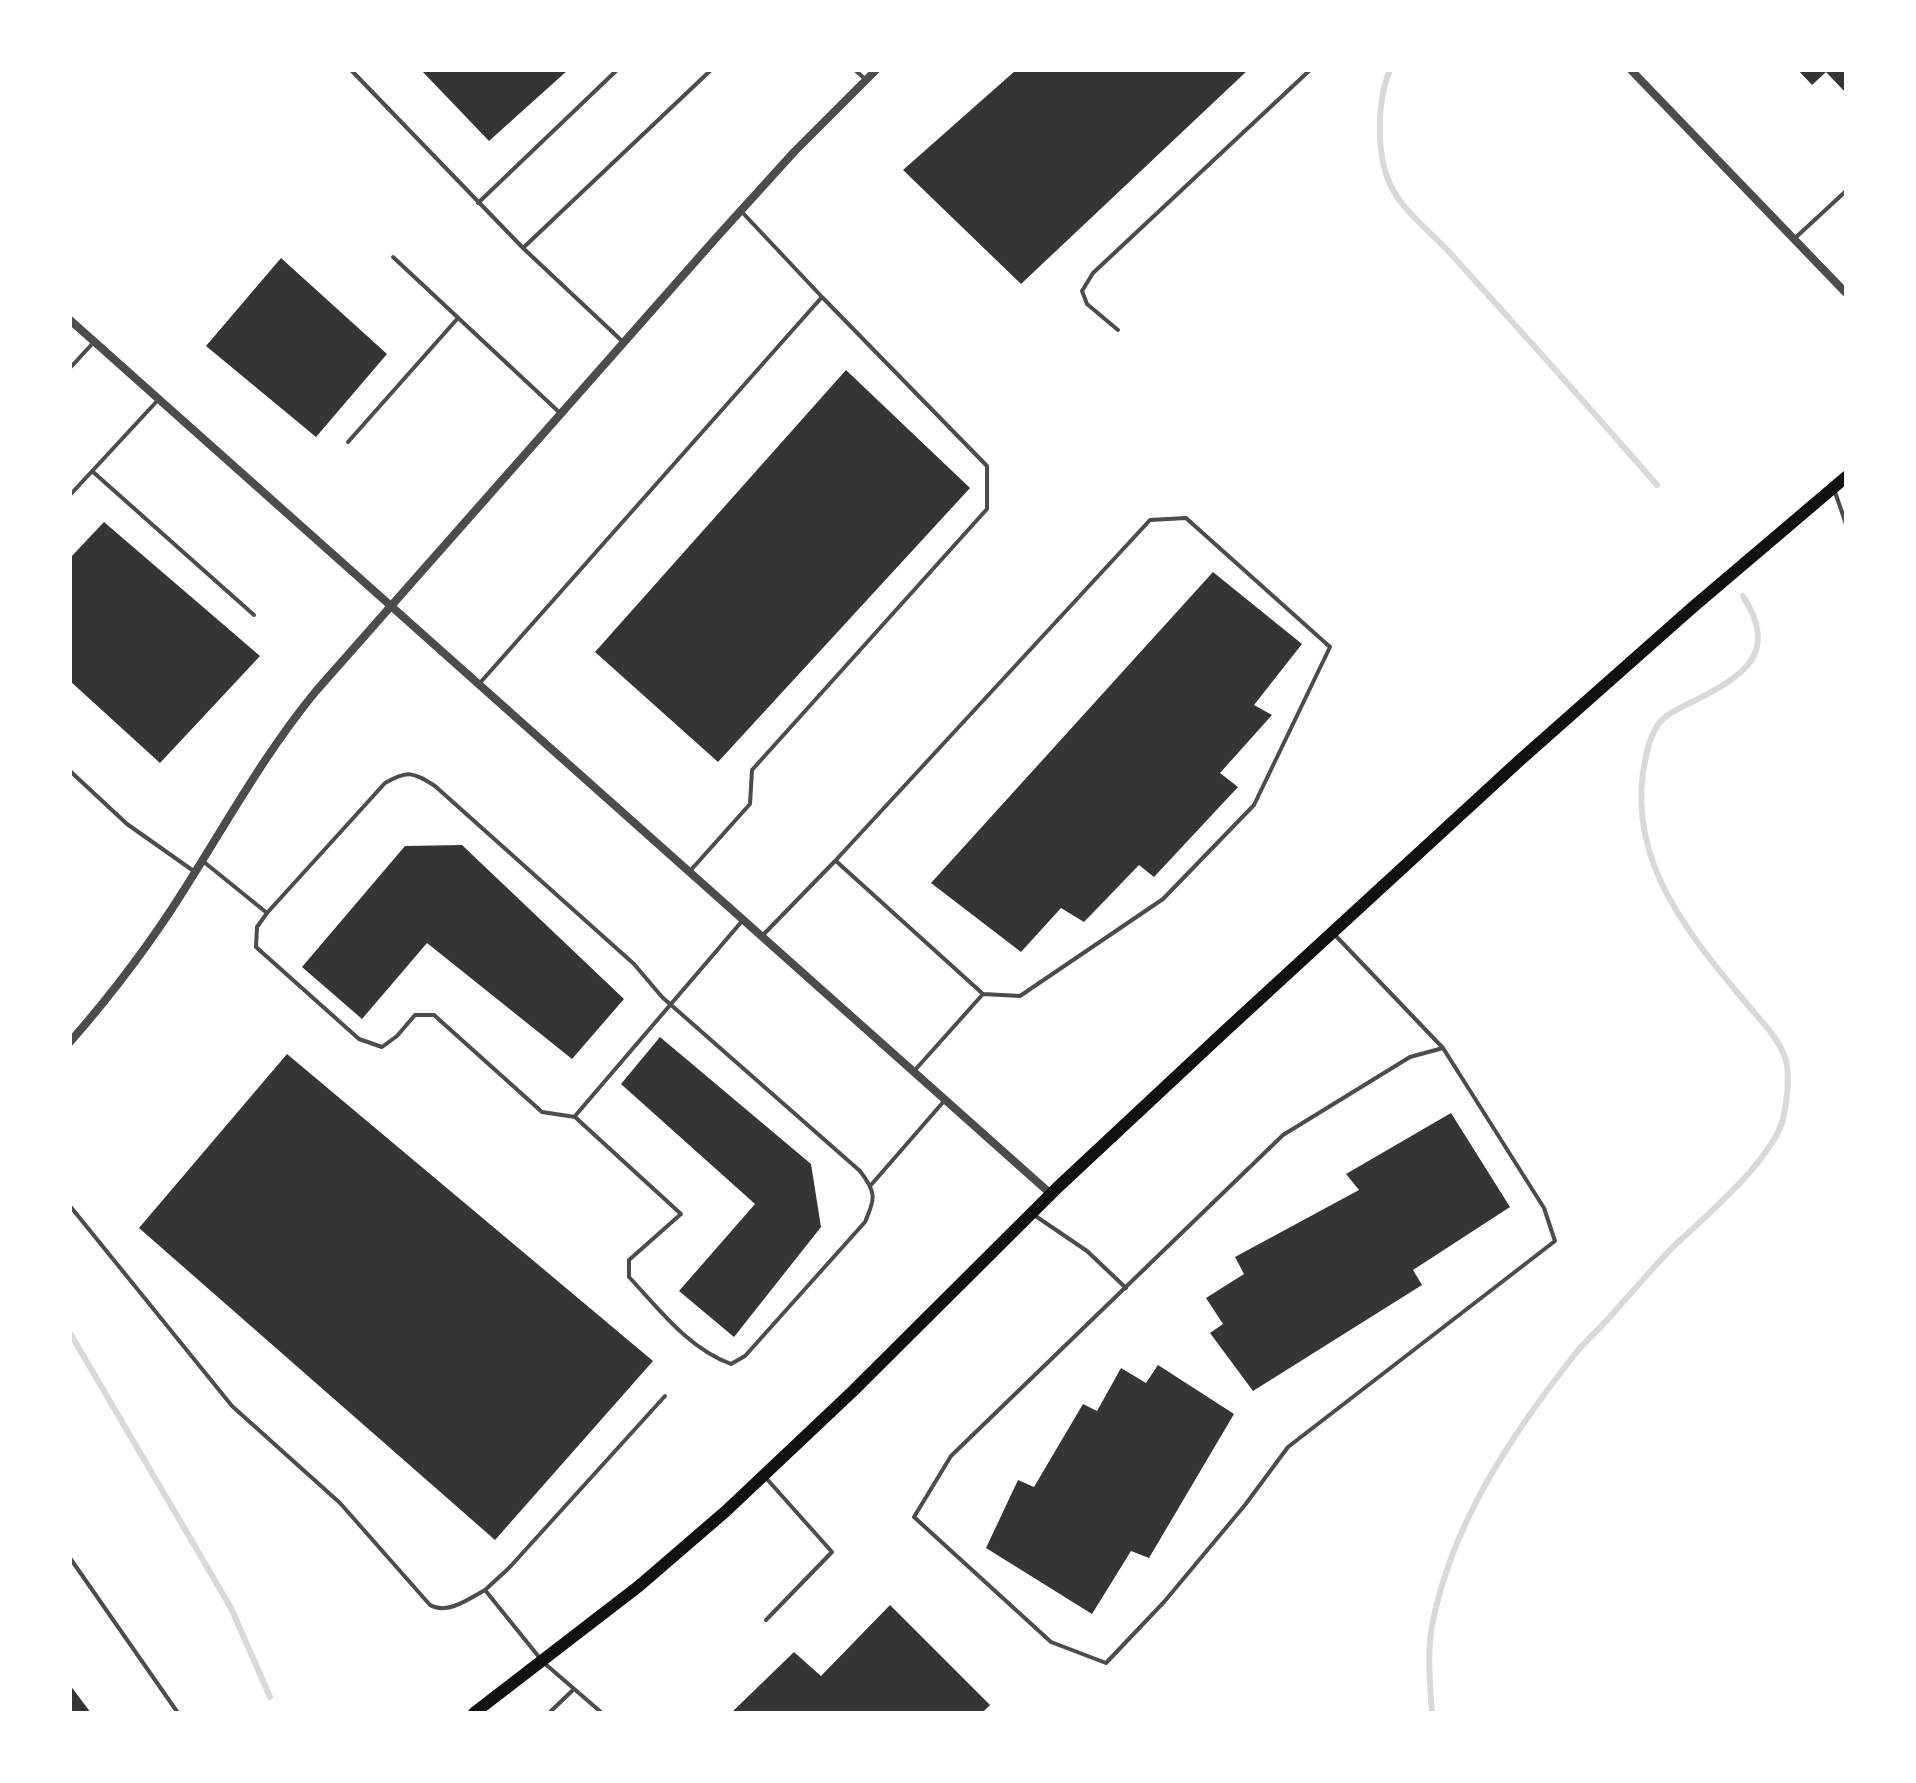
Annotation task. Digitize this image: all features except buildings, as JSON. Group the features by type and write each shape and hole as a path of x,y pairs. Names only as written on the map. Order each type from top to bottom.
{"main road":[{"path":"474,1713 684,1549 765,1476 1032,1214 1332,932 1649,645 1846,477"}],"street":[{"path":"70,1042 124,978 280,736 741,210 876,70"},
{"path":"1631,70 1846,293"},
{"path":"70,320 1052,1195"}],"lane":[{"path":"351,70 478,203 623,343"},
{"path":"478,203 617,70"},
{"path":"523,248 711,70"},
{"path":"855,70 866,80"},
{"path":"1118,330 1087,304 1082,291 1093,273 1310,70"},
{"path":"1794,239 1846,191"},
{"path":"688,872 750,804 752,770 987,509 987,466 741,210"},
{"path":"393,257 561,414"},
{"path":"478,685 822,297"},
{"path":"348,442 458,318"},
{"path":"70,368 94,341"},
{"path":"70,495 159,398"},
{"path":"92,471 254,615"},
{"path":"1833,488 1846,524"},
{"path":"761,937 1150,520 1186,518 1330,647 1254,805 1163,899 1020,996 983,994 835,861"},
{"path":"70,771 127,824 195,872"},
{"path":"403,773 418,775 435,786 634,964 670,1004 860,1171 871,1185 875,1200 865,1222 745,1356 731,1364 713,1357 682,1333 629,1277 629,1260 681,1214 575,1117 542,1112 434,1015 415,1015 397,1036 382,1047 359,1039 256,947 257,927 267,913 385,783 403,773"},
{"path":"202,861 267,913"},
{"path":"575,1117 743,920"},
{"path":"1332,932 1443,1048 1544,1208 1555,1241 1288,1447 1245,1505 1164,1602 1106,1663 1051,1642 914,1517 951,1456 1283,1135 1410,1057 1443,1048"},
{"path":"914,1071 983,994"},
{"path":"871,1185 945,1100"},
{"path":"70,1206 232,1406 340,1503 430,1605 437,1609 447,1609 485,1590 509,1568 665,1396"},
{"path":"1032,1214 1087,1251 1126,1288"},
{"path":"765,1476 832,1552 766,1620"},
{"path":"70,1558 178,1713"},
{"path":"485,1590 543,1662 602,1713"},
{"path":"549,1713 574,1689"}],"waterway":[{"path":"1390,70 1383,96 1380,143 1385,172 1395,194 1657,485"},
{"path":"1432,1713 1430,1637 1441,1588 1469,1516 1507,1448 1575,1354 1670,1250 1751,1171 1765,1153 1783,1119 1788,1078 1785,1056 1771,1032 1705,953 1669,898 1655,869 1641,806 1647,752 1660,722 1728,682 1751,661 1757,648 1758,633 1754,616 1743,596"},
{"path":"70,1333 231,1608 270,1697"}]}
